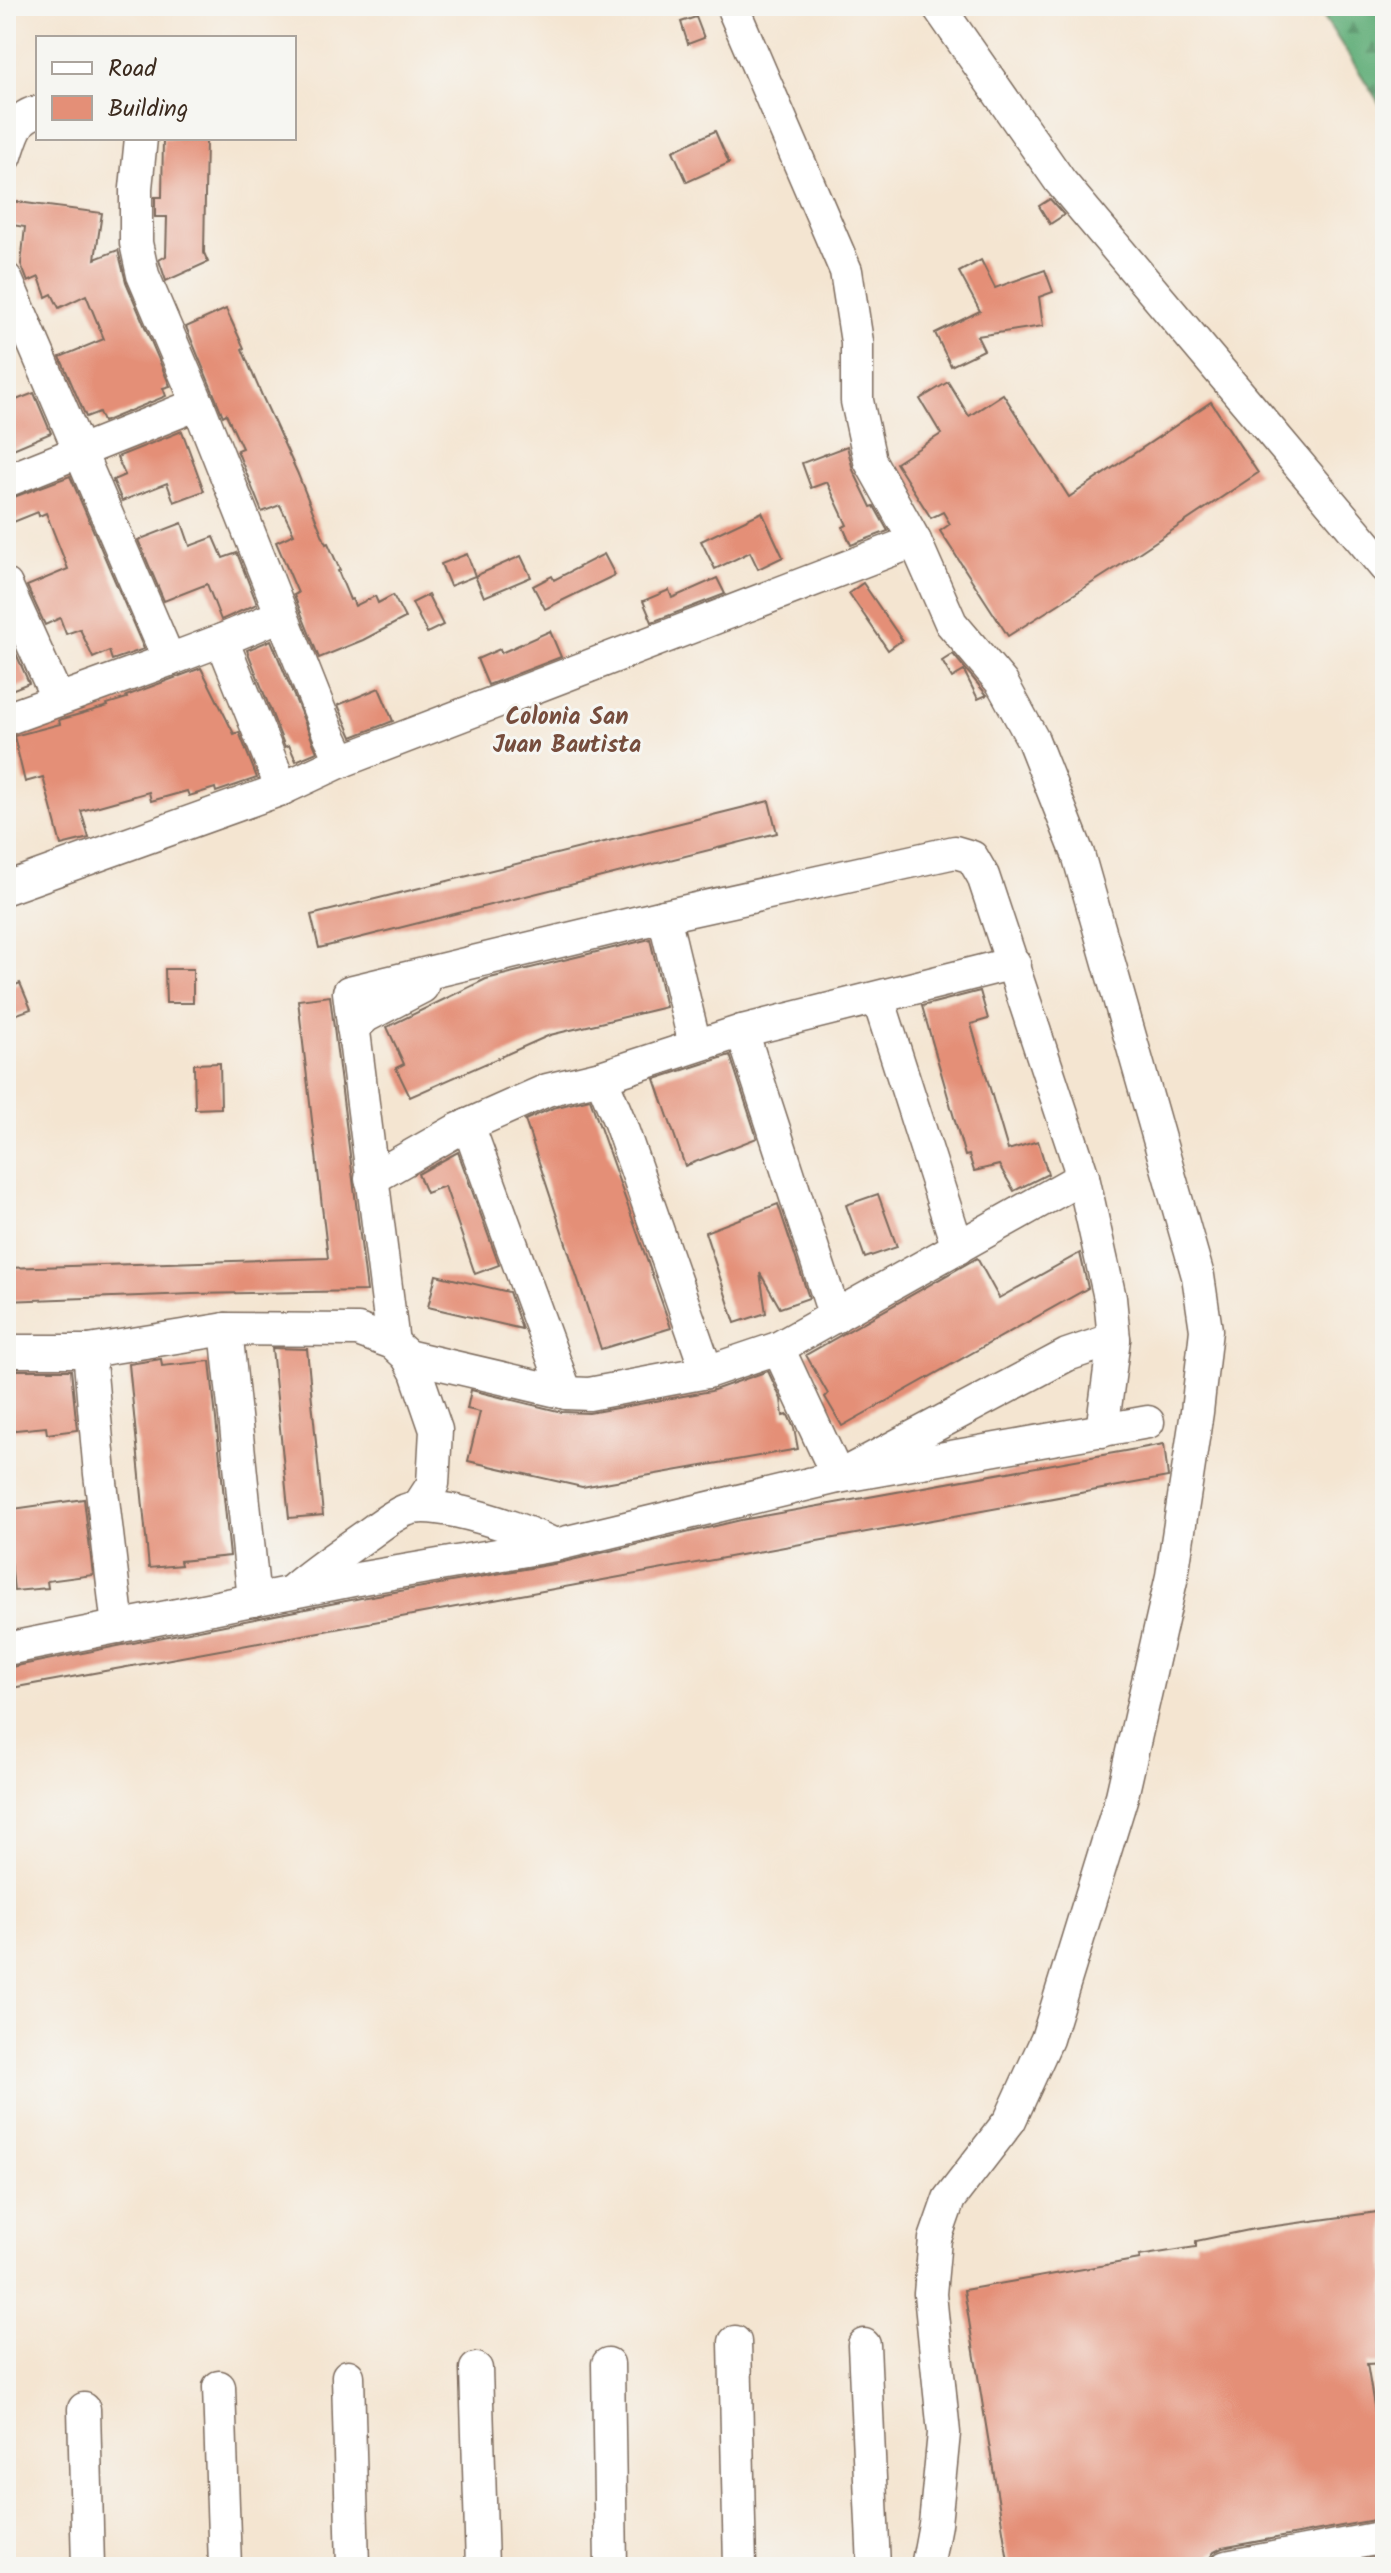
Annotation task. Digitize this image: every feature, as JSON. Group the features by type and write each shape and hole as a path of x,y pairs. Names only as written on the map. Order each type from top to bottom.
{"street":[{"path":"732,6 846,271 857,342 857,401 870,461 915,541 951,623 1002,683 1033,740 1078,854 1198,1276 1206,1330 1172,1576 1122,1796 1047,2039 1010,2120 949,2199 935,2239 930,2294 944,2433 935,2524 927,2567"},
{"path":"938,6 1060,181 1385,567"},
{"path":"6,156 14,131 22,120 36,112"},
{"path":"141,140 136,188 136,243 143,275 342,761"},
{"path":"6,279 169,660"},
{"path":"6,481 198,404"},
{"path":"6,888 282,789 342,761 915,541"},
{"path":"6,585 58,700"},
{"path":"6,719 222,640 281,615"},
{"path":"222,640 282,789"},
{"path":"418,1507 433,1484 436,1430 416,1372 400,1350 371,1179 349,992 664,916 955,852 972,857 983,876 1083,1177 1110,1298 1114,1339 1102,1431"},
{"path":"664,916 695,1045"},
{"path":"371,1179 468,1125 547,1090 601,1077 742,1031 1014,963"},
{"path":"878,998 958,1248"},
{"path":"742,1031 835,1317"},
{"path":"601,1077 707,1372"},
{"path":"468,1125 566,1393"},
{"path":"6,1351 89,1351 226,1329 358,1330 400,1350 566,1393 589,1394 707,1372 778,1348 1083,1177"},
{"path":"226,1329 254,1600"},
{"path":"838,1477 1067,1355 1114,1339"},
{"path":"778,1348 838,1477"},
{"path":"89,1351 118,1627"},
{"path":"6,1649 288,1593 555,1545 838,1477 1148,1422"},
{"path":"288,1593 383,1525 406,1510 418,1507 445,1510 522,1530 555,1545"},
{"path":"735,2342 740,2567"},
{"path":"864,2345 874,2567"},
{"path":"608,2364 611,2567"},
{"path":"476,2369 482,2567"},
{"path":"348,2376 353,2567"},
{"path":"219,2387 225,2567"},
{"path":"84,2409 88,2567"},
{"path":"1226,2567 1385,2537"}],"green space":[{"path":"1317,6 1385,6 1385,112"}],"building":[{"path":"696,17 704,38 688,44 681,22"},
{"path":"715,131 729,163 687,182 673,151"},
{"path":"163,140 206,140 204,253 208,262 166,281 159,260 166,256 167,217 155,217 155,197 162,197"},
{"path":"1050,199 1064,215 1050,224 1039,206"},
{"path":"10,201 102,213 95,259 118,250 126,282 170,386 163,388 166,396 103,422 99,412 86,417 60,357 104,339 86,295 59,308 52,294 46,297 39,277 28,282 21,264 25,227 6,224"},
{"path":"981,260 995,288 1045,270 1053,292 1039,297 1043,326 977,336 984,350 951,366 935,333 980,311 959,272"},
{"path":"226,309 326,544 340,570 350,600 355,606 375,596 378,603 393,595 405,618 319,658 294,595 298,593 276,542 294,534 280,505 262,512 237,450 242,448 226,414 223,416 186,327"},
{"path":"948,382 969,416 1003,394 1069,497 1211,402 1258,473 1008,636 940,531 950,524 943,512 931,518 896,463 941,434 920,399"},
{"path":"34,393 51,433 6,452 6,404"},
{"path":"182,431 204,491 174,502 167,483 122,501 113,480 125,475 117,457"},
{"path":"847,446 853,470 871,507 874,506 888,531 851,545 843,527 847,525 827,482 811,488 802,463"},
{"path":"70,476 144,649 112,660 109,651 93,658 80,629 66,634 60,618 45,625 27,586 68,569 46,513 39,516 38,512 6,525 6,500"},
{"path":"762,512 783,557 758,569 750,552 715,569 701,541"},
{"path":"182,523 190,546 214,537 223,558 237,553 257,604 221,620 207,584 164,601 138,540"},
{"path":"467,554 475,576 450,586 441,564"},
{"path":"604,554 615,575 545,609 533,586 552,576 554,580"},
{"path":"521,556 531,577 484,597 475,576"},
{"path":"717,578 725,594 652,622 643,601 669,590 672,598"},
{"path":"863,583 902,640 888,650 849,593"},
{"path":"428,595 443,625 427,633 412,603"},
{"path":"6,631 29,683 6,692"},
{"path":"550,631 561,657 488,685 477,659 500,649 501,653"},
{"path":"271,640 317,752 296,761 289,745 285,747 247,650"},
{"path":"953,654 987,695 978,699 964,671 952,678 942,661"},
{"path":"201,668 234,734 239,732 257,778 216,792 215,788 189,796 187,791 151,801 149,792 81,811 89,838 61,845 43,777 25,782 14,736 60,724 59,720 108,706 126,696"},
{"path":"379,688 393,721 352,737 338,705"},
{"path":"769,801 777,833 319,948 311,915"},
{"path":"650,939 666,1007 550,1035 410,1097 396,1068 404,1064 387,1027 486,979"},
{"path":"165,969 193,969 193,1003 166,1003"},
{"path":"20,983 31,1009 12,1016 6,1003 6,989"},
{"path":"980,991 988,1019 971,1024 1008,1150 1038,1141 1048,1174 1014,1191 999,1165 974,1171 969,1155 965,1156 922,1006"},
{"path":"330,996 367,1291 6,1301 6,1268 328,1258 298,1000"},
{"path":"730,1055 757,1138 685,1166 655,1079"},
{"path":"220,1063 221,1108 195,1109 194,1064"},
{"path":"590,1099 671,1328 601,1349 525,1120 553,1108"},
{"path":"458,1152 499,1265 475,1274 445,1186 426,1193 418,1174"},
{"path":"878,1194 897,1247 865,1258 846,1205"},
{"path":"778,1204 809,1298 780,1308 760,1273 766,1313 735,1323 705,1232"},
{"path":"1080,1253 1088,1288 842,1426 806,1355 977,1258 999,1298"},
{"path":"436,1275 509,1292 522,1329 428,1307"},
{"path":"272,1348 307,1349 323,1515 289,1518"},
{"path":"161,1359 162,1366 210,1361 230,1556 149,1568 129,1364"},
{"path":"6,1370 71,1370 77,1430 47,1434 46,1427 6,1431"},
{"path":"768,1371 781,1399 783,1416 788,1415 794,1428 798,1449 582,1487 468,1461 480,1412 467,1409 471,1390 562,1412 589,1413 711,1391"},
{"path":"1164,1444 1168,1477 6,1689 6,1668 366,1597 559,1563 741,1520"},
{"path":"84,1499 93,1575 47,1581 48,1588 14,1591 6,1510"},
{"path":"1385,2211 1385,2363 1367,2364 1385,2472 1385,2518 1222,2548 1209,2559 1156,2567 1009,2567 964,2290 1140,2259 1139,2256 1196,2247 1196,2241 1254,2229"},
{"path":"1385,2556 1385,2567 1328,2567"}],"district":[{"name":"Colonia San Juan Bautista","path":"567,730"}]}
